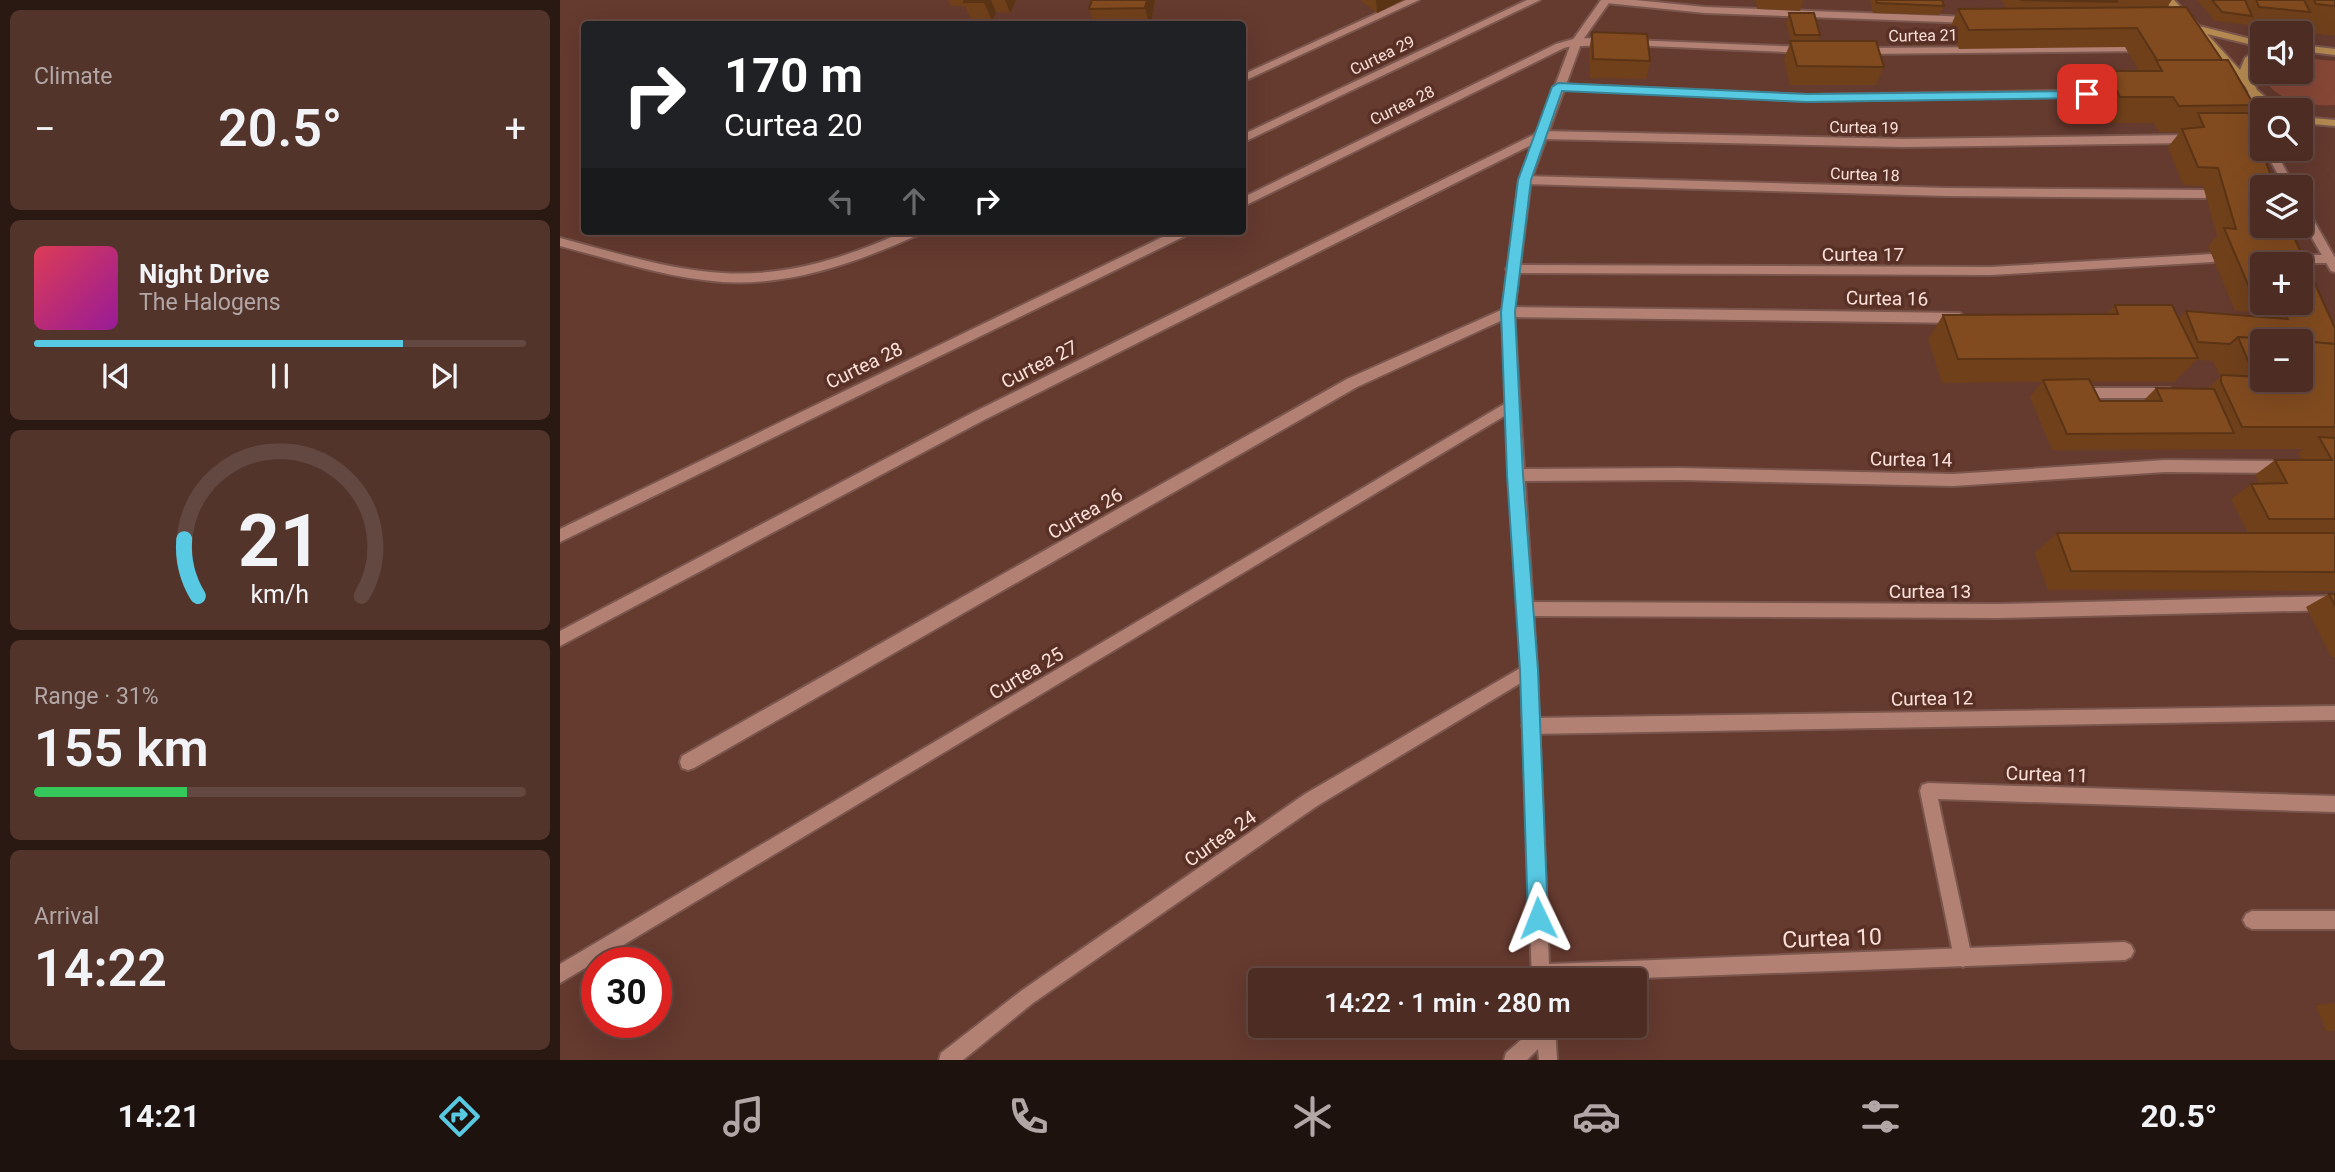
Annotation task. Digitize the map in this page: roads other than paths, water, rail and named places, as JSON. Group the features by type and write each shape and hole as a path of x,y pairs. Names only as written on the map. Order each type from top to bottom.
{"main road":[{"path":"2169,0 2215,48 2247,88 2260,98"},
{"path":"2193,25 2250,43"},
{"path":"2313,49 2332,50"},
{"path":"2247,88 2245,65 2250,60"},
{"path":"2313,121 2335,123"}],"street":[{"path":"1246,77 1414,0"},
{"name":"Curtea 29","path":"1246,138 1535,0"},
{"path":"1541,968 1529,670 1515,475 1508,312 1525,180 1577,41 1606,0 1705,10 1977,20"},
{"path":"2177,22 2193,25"},
{"path":"1577,41 1816,50"},
{"name":"Curtea 28","path":"1246,201 1560,46 1577,41"},
{"path":"2195,49 2215,48"},
{"name":"Curtea 21","path":"1843,51 2144,49"},
{"path":"1558,87 1807,98 2127,92"},
{"path":"2247,88 2250,100"},
{"name":"Curtea 19","path":"1541,135 1905,144 2187,139"},
{"name":"Curtea 27","path":"560,639 976,417 1541,135"},
{"name":"Curtea 18","path":"1525,180 1947,192 2205,194"},
{"path":"2313,229 2333,264"},
{"path":"560,242 673,270 745,279 788,274 857,257 907,235"},
{"name":"Curtea 28","path":"560,536 1177,235"},
{"name":"Curtea 17","path":"1512,269 1990,271 2213,258"},
{"path":"2313,262 2333,264"},
{"name":"Curtea 16","path":"1508,312 1975,318"},
{"name":"Curtea 26","path":"688,762 1352,383 1508,312"},
{"path":"2087,393 2183,393"},
{"name":"Curtea 25","path":"560,974 1511,405"},
{"name":"Curtea 14","path":"1515,475 1680,474 1953,480 2165,466 2293,467"},
{"name":"Curtea 13","path":"1525,609 1998,611 2335,603"},
{"name":"Curtea 24","path":"948,1060 1027,997 1311,800 1529,670"},
{"name":"Curtea 12","path":"1530,726 2335,713"},
{"name":"Curtea 11","path":"1963,958 1928,791 2335,804"},
{"path":"2252,920 2335,920"},
{"name":"Curtea 10","path":"1647,971 2125,951"},
{"path":"1513,1060 1536,1038"},
{"path":"1547,1038 1548,1060"}]}
